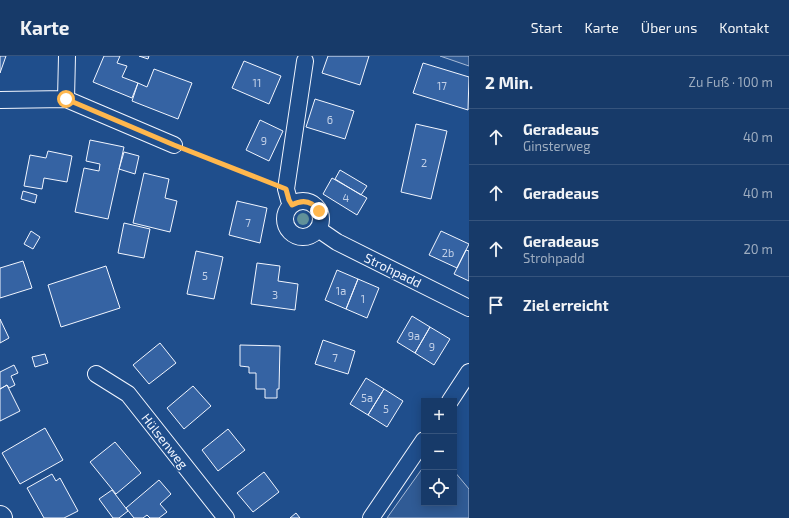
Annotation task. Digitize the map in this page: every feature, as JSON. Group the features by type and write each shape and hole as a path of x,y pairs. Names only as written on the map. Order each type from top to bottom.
{"street":[{"path":"66,99 67,56"},
{"path":"292,205 286,189 305,61"},
{"path":"0,100 66,99 174,145"},
{"path":"304,201 316,206 321,217 318,229 313,234 307,236 294,234 289,229 286,219 292,205 304,201"},
{"name":"Strohpadd","path":"318,229 337,242 469,308"},
{"path":"452,398 469,372"},
{"name":"Hülsenweg","path":"96,374 128,394 226,518"},
{"path":"371,518 421,444"}],"path":[{"path":"174,145 286,189"}],"shaded area":[{"path":"440,56 469,56 469,66"},
{"path":"421,470 421,506 457,506 457,475 469,489 469,518 387,518"}],"building":[{"path":"0,56 6,56 0,73"},
{"path":"104,56 120,56 117,63 127,66 122,77 138,83 132,98 93,82"},
{"path":"139,56 149,56 148,59"},
{"path":"328,56 369,56 360,85 322,73"},
{"path":"244,61 281,76 269,104 232,88"},
{"path":"423,63 469,77 468,110 413,93"},
{"path":"154,69 192,83 178,119 132,101 138,83 147,87"},
{"path":"315,99 354,111 345,139 306,127"},
{"path":"260,120 283,131 269,161 246,150"},
{"path":"416,124 447,131 431,199 401,192"},
{"path":"90,140 124,147 108,219 75,212 84,168 99,171 100,164 86,161"},
{"path":"48,151 72,156 67,182 44,178 42,189 24,186 30,155 46,158"},
{"path":"124,152 139,156 135,174 119,169"},
{"path":"340,170 367,186 361,195 335,179"},
{"path":"144,173 169,179 165,198 177,201 170,232 133,223"},
{"path":"332,178 367,198 357,215 323,194"},
{"path":"23,191 37,195 35,203 21,199"},
{"path":"237,201 267,208 260,243 229,235"},
{"path":"124,223 150,229 144,258 118,253"},
{"path":"31,231 40,237 33,249 24,244"},
{"path":"441,231 469,244 457,268 429,255"},
{"path":"466,250 469,251 469,281 454,274"},
{"path":"196,251 223,257 214,299 187,294"},
{"path":"23,261 32,288 0,298 0,268"},
{"path":"257,263 280,266 278,281 298,284 295,310 251,304"},
{"path":"106,266 120,308 61,327 48,285"},
{"path":"337,270 358,279 346,309 325,300"},
{"path":"358,279 379,288 367,318 346,309"},
{"path":"412,316 430,327 415,353 397,342"},
{"path":"0,319 9,338 0,343"},
{"path":"430,327 450,339 434,365 415,353"},
{"path":"323,340 355,351 348,374 315,364"},
{"path":"160,343 176,363 149,384 133,365"},
{"path":"240,345 280,346 279,389 277,389 277,398 265,398 265,389 256,389 256,373 249,373 249,367 240,366"},
{"path":"45,354 48,363 35,367 32,357"},
{"path":"14,365 18,373 11,376 15,385 9,388 7,385 0,389 0,372"},
{"path":"366,378 384,389 368,415 350,404"},
{"path":"7,385 20,411 0,421 0,389"},
{"path":"193,386 211,406 184,429 167,408"},
{"path":"384,389 403,401 387,427 368,415"},
{"path":"45,428 63,460 20,484 2,453"},
{"path":"228,429 245,450 218,471 202,450"},
{"path":"115,442 141,473 116,494 90,462"},
{"path":"264,472 279,492 253,512 237,493"},
{"path":"52,474 56,481 60,478 78,511 64,518 44,518 27,488"},
{"path":"159,480 171,494 160,504 167,512 159,518 150,518 147,515 143,518 134,518 126,508"},
{"path":"112,490 128,511 119,518 113,518 99,499"},
{"path":"296,513 300,518 290,518"}],"route":[{"path":"66,99 174,145 286,189 292,205 304,201 316,206 319,211"}]}
